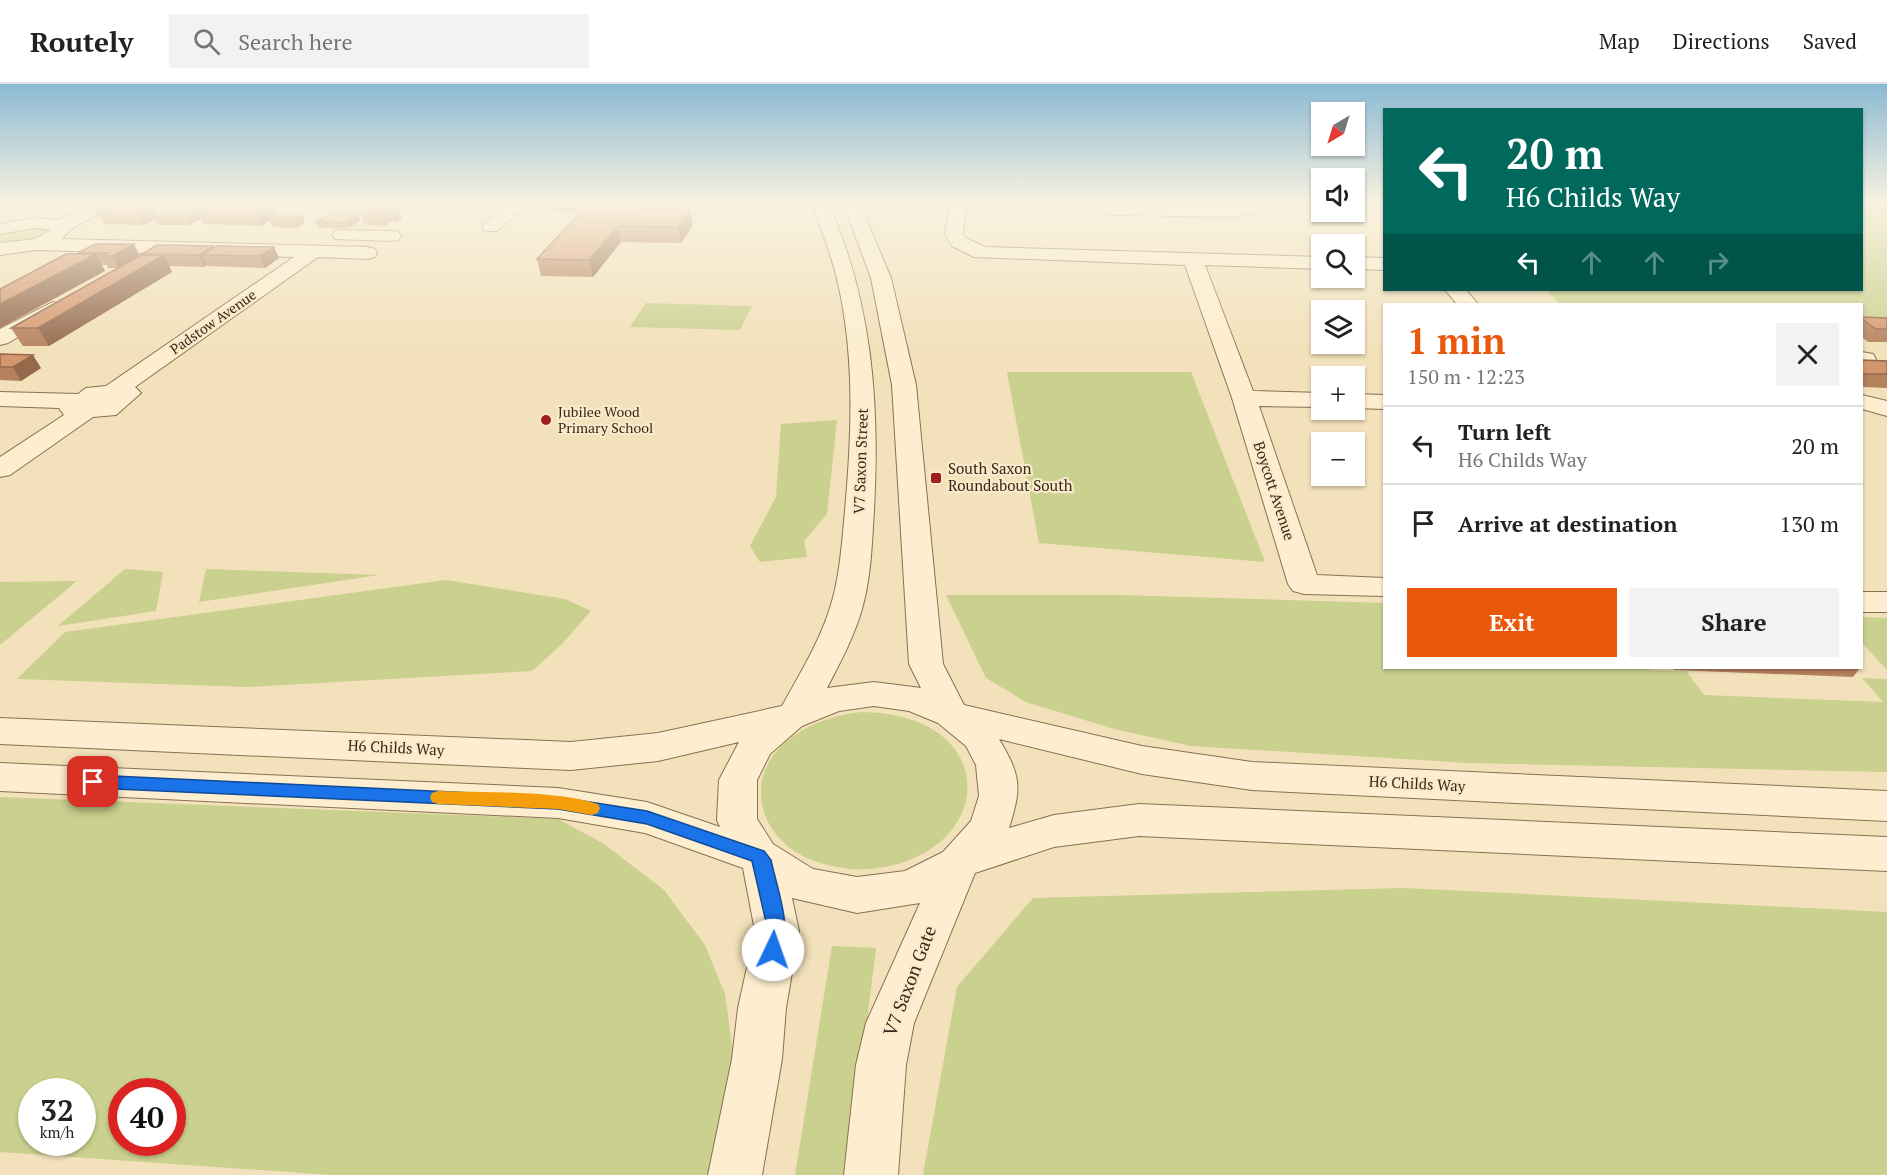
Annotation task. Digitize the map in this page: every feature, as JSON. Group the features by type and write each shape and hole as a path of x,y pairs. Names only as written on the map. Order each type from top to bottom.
{"street":[{"path":"128,264 148,253"},
{"name":"Padstow Avenue","path":"0,470 84,405 95,393 111,393 311,253"},
{"name":"V7 Saxon Street","path":"792,716 844,615 856,548 862,480 863,386 847,278 838,253"},
{"path":"872,253 881,278 904,385 926,664 952,714"},
{"path":"981,253 1311,262"},
{"name":"Boycott Avenue","path":"1193,260 1244,398 1304,584 1383,586"},
{"path":"1365,263 1383,264"},
{"path":"1456,291 1467,303"},
{"path":"0,338 69,298"},
{"path":"1244,398 1311,400"},
{"name":"Padstow Avenue","path":"0,399 84,405"},
{"path":"1365,401 1383,402"},
{"path":"1863,402 1887,409"},
{"path":"1863,421 1887,426"},
{"path":"1863,602 1887,602"},
{"path":"735,1175 757,1059 762,1008 777,931 760,858 737,820 738,780 756,745 792,716 833,699 874,694 915,699 952,714 979,737 995,765 999,796 989,828 962,861"},
{"name":"H6 Childs Way","path":"952,714 1142,760 1252,776 1887,806"},
{"name":"H6 Childs Way","path":"0,730 571,756 658,747 792,716"},
{"path":"0,777 558,803 647,818 760,858 804,885 856,895 911,888 962,861 1054,831 1139,820 1868,853"},
{"name":"V7 Saxon Gate","path":"871,1175 881,1065 890,1023 962,861"}],"green space":[{"path":"1863,253 1887,253 1887,322 1863,321 1863,303 1559,303 1547,291 1863,291"},
{"path":"646,303 752,306 740,330 630,327"},
{"path":"1007,372 1191,372 1265,562 1039,543"},
{"path":"837,420 827,514 804,541 807,557 760,562 750,546 776,497 781,424"},
{"path":"125,569 163,572 156,611 58,626"},
{"path":"206,569 379,575 199,602"},
{"path":"446,580 565,599 591,611 561,645 532,671 248,687 17,679 65,632"},
{"path":"77,581 0,645 0,582"},
{"path":"946,595 1119,595 1383,603 1383,669 1686,671 1704,695 1883,702 1862,678 1887,679 1887,772 1469,763 1191,746 1114,729 1026,702 986,678"},
{"path":"1863,617 1887,618 1887,670 1863,644"},
{"path":"862,712 909,719 942,736 961,760 967,787 961,815 942,840 911,859 869,869 853,869 807,858 790,848 777,836 768,821 762,805 761,788 765,771 773,755 787,741 804,729 822,721"},
{"path":"0,797 558,819 604,844 664,890 705,945 725,994 734,1060 715,1175 332,1175 58,1156 96,1156 96,1078 18,1078 18,1153 0,1152"},
{"path":"1404,888 1887,912 1887,1175 923,1175 957,987 1033,898"},
{"path":"832,946 876,948 848,1175 795,1175"}],"building":[{"path":"78,253 118,253 113,256 102,256 107,253"},
{"path":"144,253 202,253 199,255 142,254"},
{"path":"205,253 265,253 260,256 202,255"},
{"path":"543,253 595,253 589,260 537,259"},
{"path":"66,254 96,254 0,304 0,289"},
{"path":"141,255 164,255 38,328 11,328"},
{"path":"1863,317 1887,318 1887,329 1876,329 1863,320"},
{"path":"0,354 33,355 13,367 0,367"},
{"path":"1863,360 1887,361 1887,374 1863,374"}],"slow traffic":[{"path":"438,797 558,803 592,808"}],"place":[{"name":"Jubilee Wood Primary School","path":"546,420"},
{"name":"South Saxon Roundabout South","path":"936,478"}],"route":[{"path":"93,782 558,803 647,818 758,856 762,860 777,931 773,950"}]}
